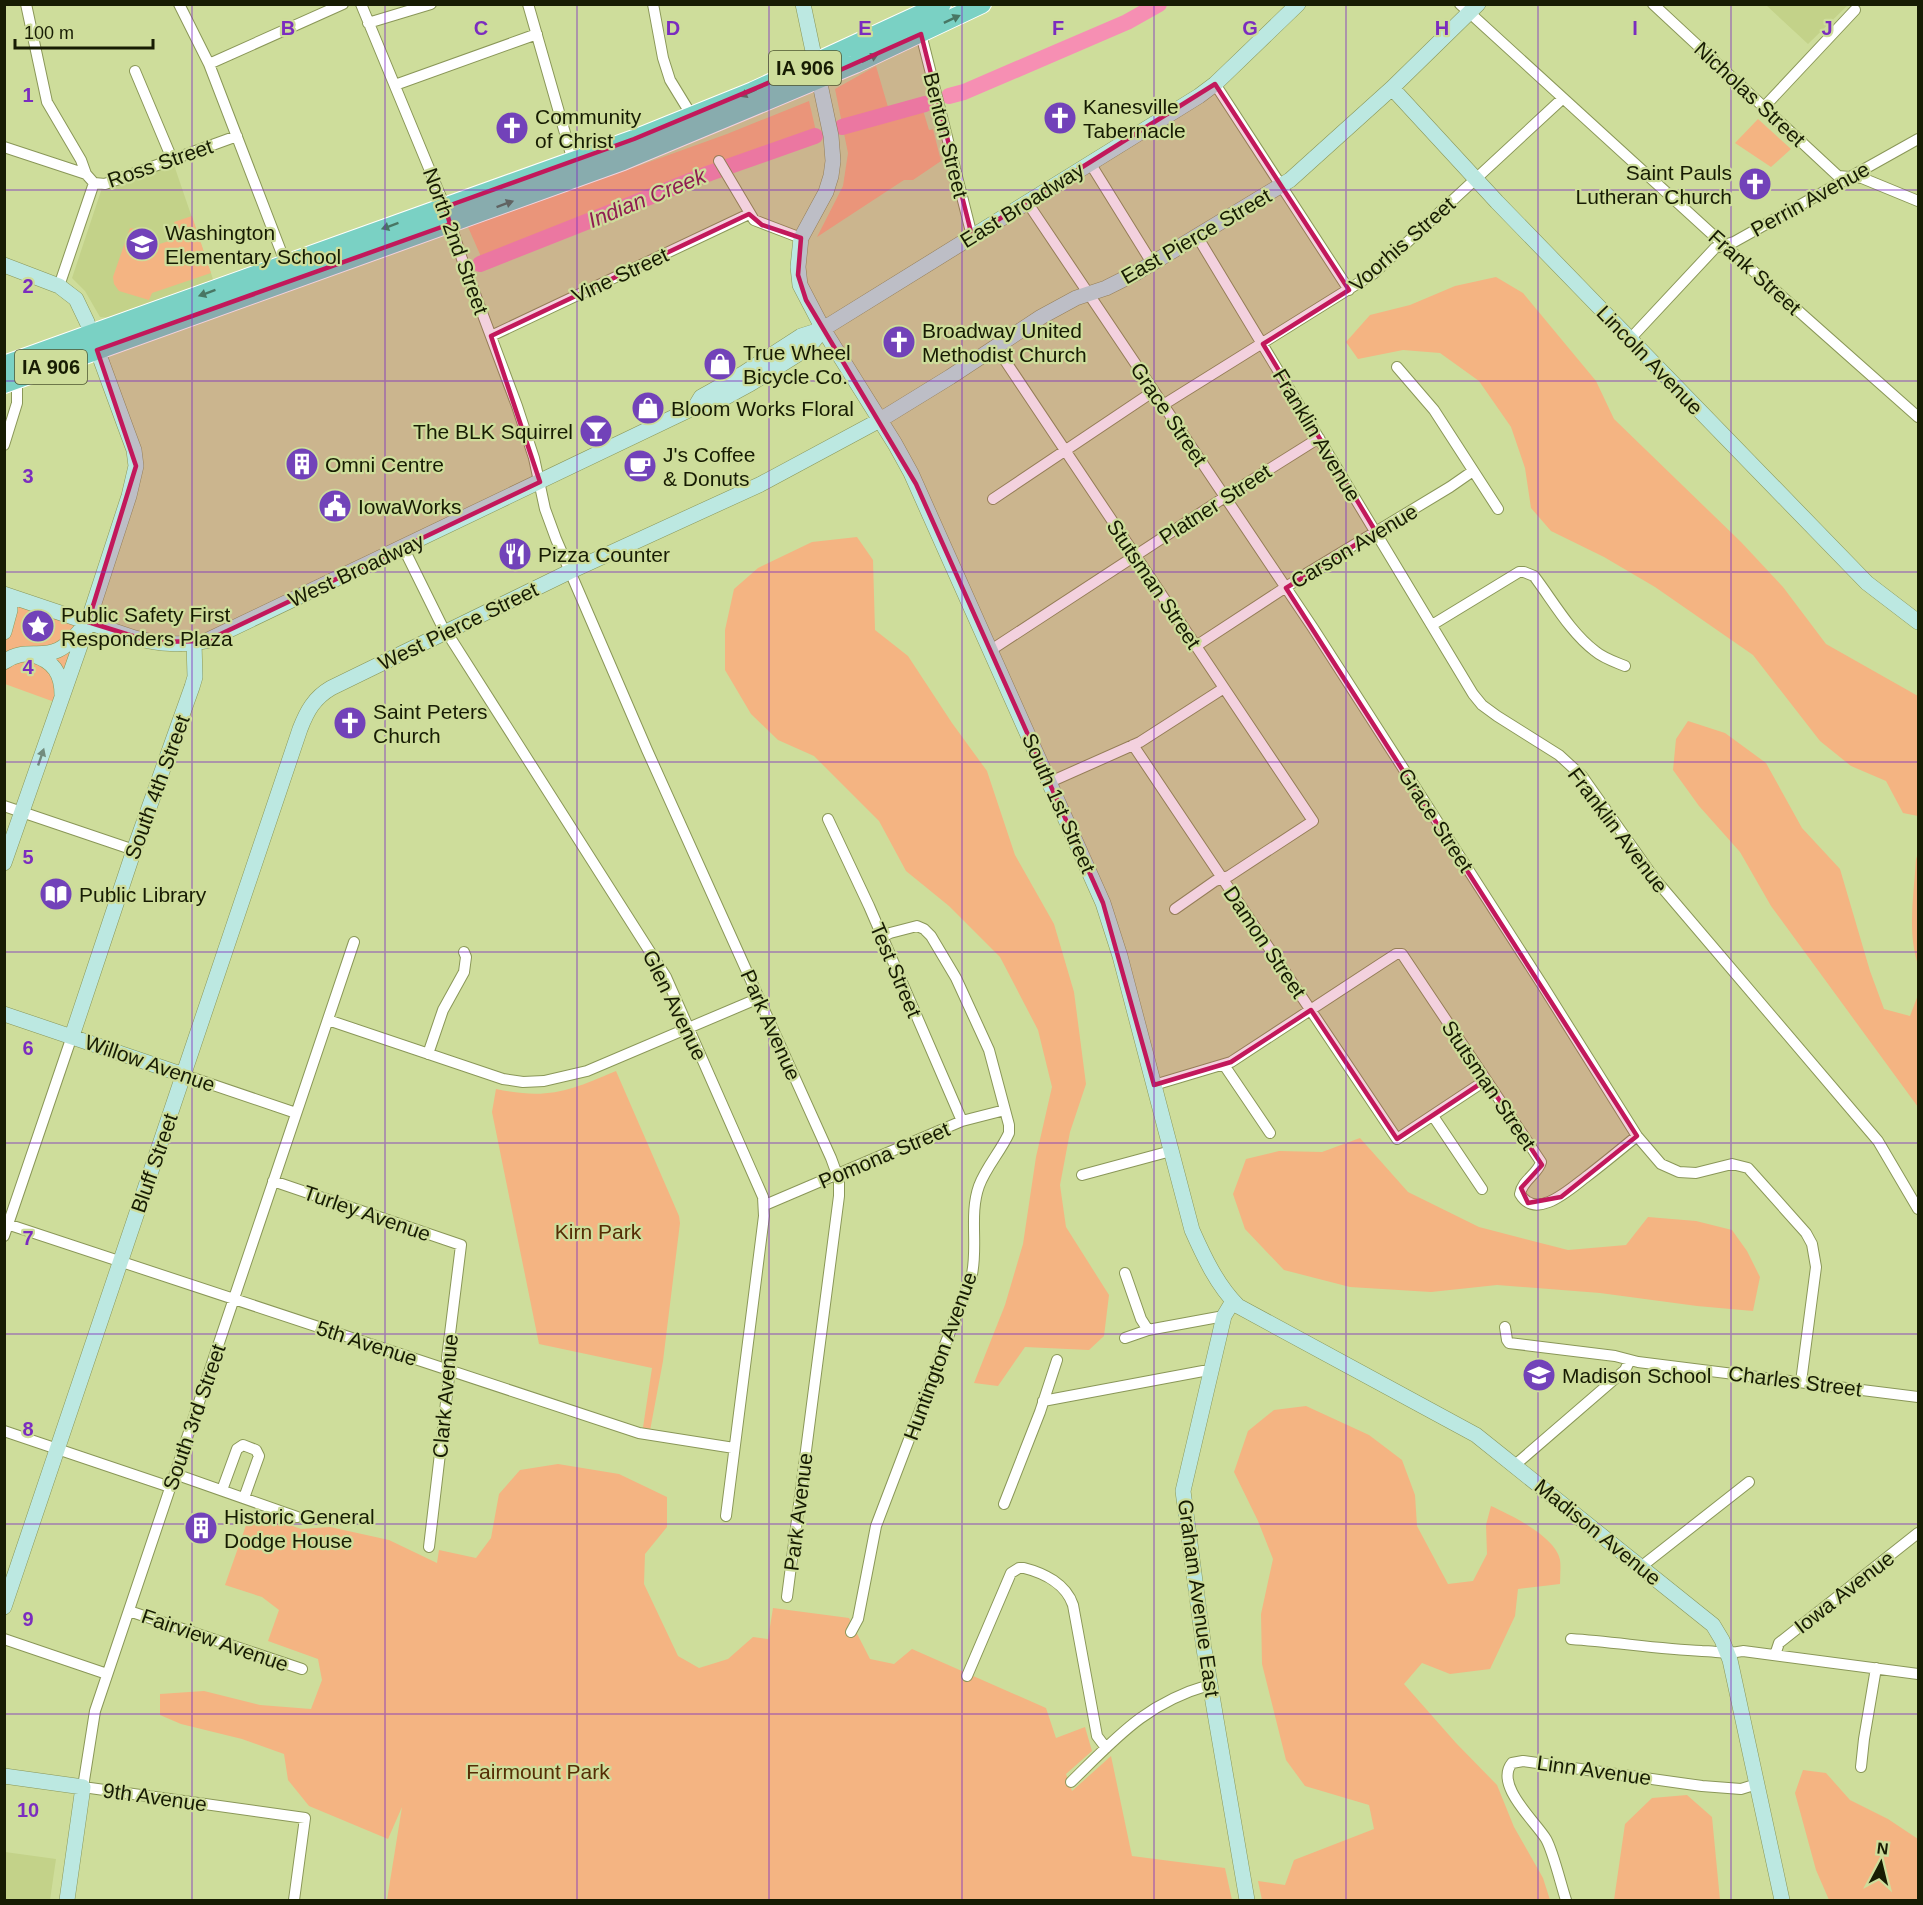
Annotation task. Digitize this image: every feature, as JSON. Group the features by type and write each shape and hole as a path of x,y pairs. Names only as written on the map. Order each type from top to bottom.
{"main road":[{"path":"801,238 826,192 831,176 833,149 803,4"},
{"name":"IA 906","path":"4,365 94,342 448,215 623,161 696,123 818,71 942,4"},
{"name":"IA 906","path":"917,18 982,4"},
{"name":"East Broadway","path":"823,329 1215,84 1298,4"},
{"name":"East Pierce Street","path":"880,420 1041,317 1126,278 1281,186 1308,165 1392,88 1469,8"},
{"name":"Lincoln Avenue","path":"1392,88 1476,179 1867,583 1918,621"},
{"name":"IA 906","path":"448,215 573,160 696,123"},
{"name":"South 1st Street","path":"801,238 798,267 800,285 823,329 880,420 916,484 1107,913 1192,1230 1225,1292 1233,1301"},
{"path":"4,265 58,285 76,299 134,450 136,466 129,496 88,622 4,863"},
{"name":"West Broadway","path":"7,595 152,642 178,645 194,643 219,635 695,407 706,408 808,348 823,329"},
{"name":"IA 906","path":"11,382 94,342"},
{"name":"West Pierce Street","path":"304,718 314,701 322,693 569,572 761,484 880,420"},
{"path":"4,632 10,610 7,595"},
{"path":"4,662 20,654 58,650 88,622"},
{"name":"South 4th Street","path":"72,1036 134,850 192,687 195,677 194,643"},
{"path":"28,653 46,660 57,671 62,699"},
{"name":"Bluff Street","path":"4,1607 304,718"},
{"name":"Willow Avenue","path":"4,1014 184,1075"},
{"name":"Madison Avenue","path":"1233,1301 1247,1312 1476,1435 1713,1625 1728,1654 1782,1900"},
{"name":"Graham Avenue East","path":"1233,1301 1224,1316 1184,1491 1209,1685 1247,1900"},
{"path":"1224,1316 1237,1311 1247,1312"},
{"name":"9th Avenue","path":"4,1776 82,1786"},
{"name":"South 3rd Street","path":"67,1900 82,1786"}],"street":[{"path":"26,4 47,102 81,160 86,174"},
{"path":"179,4 209,64 289,273"},
{"path":"209,64 343,4"},
{"name":"North 2nd Street","path":"361,4 448,215 517,406 540,482"},
{"path":"368,23 430,4"},
{"path":"528,4 573,160"},
{"path":"653,4 663,58 670,80 696,123"},
{"name":"Nicholas Street","path":"1653,4 1838,176 1862,178 1918,201"},
{"name":"Frank Street","path":"1469,8 1563,99 1918,417"},
{"path":"1764,107 1855,10"},
{"name":"Benton Street","path":"917,18 972,236"},
{"path":"395,85 537,34"},
{"path":"135,71 172,159"},
{"path":"1215,84 1349,290"},
{"name":"Voorhis Street","path":"1163,405 1373,274 1563,99"},
{"name":"Ross Street","path":"86,174 94,183 105,184 237,136"},
{"name":"Perrin Avenue","path":"1630,339 1715,248 1734,242 1918,139"},
{"path":"4,147 86,174"},
{"path":"719,161 754,220 762,225 801,238"},
{"path":"1090,163 1152,262"},
{"path":"58,285 94,183"},
{"name":"Grace Street","path":"1027,202 1286,588 1637,1136 1661,1164 1679,1172 1696,1173 1732,1164 1748,1168 1806,1233 1812,1244 1816,1266 1801,1382"},
{"name":"Vine Street","path":"491,336 749,214"},
{"name":"Franklin Avenue","path":"1197,236 1473,694 1482,705 1560,755 1582,776 1654,878 1878,1141 1918,1209"},
{"name":"Stutsman Street","path":"996,347 1313,821 1223,878"},
{"path":"1397,367 1434,410 1498,509"},
{"path":"4,445 17,403 11,382"},
{"path":"993,499 1154,391"},
{"name":"Platner Street","path":"991,650 1225,496 1319,438"},
{"name":"Carson Avenue","path":"1196,646 1473,471"},
{"name":"Park Avenue","path":"540,482 545,509 569,572 837,1175 839,1196 787,1597"},
{"name":"Glen Avenue","path":"403,547 446,633 659,964 760,1189 765,1205 726,1516"},
{"path":"1432,626 1519,572 1524,572 1534,576 1575,632 1588,645 1596,652 1624,666"},
{"path":"1050,782 1133,744 1224,688"},
{"name":"Damon Street","path":"1133,744 1398,1140 1433,1116"},
{"path":"4,806 134,850"},
{"name":"Test Street","path":"828,819 962,1121"},
{"path":"1175,909 1215,881 1223,878"},
{"name":"Huntington Avenue","path":"851,1632 858,1619 876,1526 972,1274 975,1251 975,1203 984,1176 1009,1133 1009,1125 989,1050 956,978 931,936 917,926 882,937"},
{"name":"South 3rd Street","path":"82,1786 90,1734 107,1674 354,942"},
{"path":"428,1054 443,1010 464,972 466,963 464,952"},
{"name":"Stutsman Street","path":"1311,1010 1396,954 1402,954 1541,1162 1540,1167 1525,1182 1520,1194 1528,1203 1544,1203 1560,1197 1637,1136"},
{"path":"328,1020 503,1079 544,1082 587,1071 759,998"},
{"path":"1154,1085 1224,1065 1241,1057 1311,1010"},
{"name":"South 4th Street","path":"4,1236 72,1036"},
{"path":"1224,1065 1270,1133"},
{"name":"Willow Avenue","path":"184,1075 296,1113"},
{"path":"1482,1189 1433,1116 1486,1080"},
{"name":"Pomona Street","path":"765,1205 962,1121 1005,1110"},
{"path":"1082,1175 1171,1151"},
{"name":"Turley Avenue","path":"273,1181 461,1245"},
{"name":"5th Avenue","path":"7,1223 233,1300 639,1433 734,1448"},
{"name":"Clark Avenue","path":"429,1546 449,1377 447,1358 461,1245"},
{"path":"1125,1273 1141,1319 1148,1330"},
{"path":"1125,1338 1148,1330 1224,1316"},
{"name":"Charles Street","path":"1505,1327 1509,1343 1918,1397"},
{"path":"1004,1504 1057,1360"},
{"path":"1515,1465 1625,1370 1630,1360"},
{"path":"1043,1401 1210,1371"},
{"path":"4,1431 170,1487"},
{"path":"222,1490 237,1449 243,1445 256,1450 258,1456 244,1498"},
{"path":"175,1474 297,1517"},
{"path":"1642,1566 1749,1482"},
{"name":"Iowa Avenue","path":"1775,1655 1779,1643 1918,1533"},
{"path":"967,1676 1011,1573 1024,1568 1051,1578 1071,1599 1073,1605 1097,1736 1106,1748"},
{"name":"Fairview Avenue","path":"129,1611 302,1669"},
{"path":"4,1639 107,1674"},
{"path":"1572,1639 1663,1649 1716,1651 1728,1654 1743,1651 1918,1674"},
{"path":"1861,1767 1876,1668"},
{"path":"1071,1782 1138,1720 1167,1700 1186,1691 1209,1685"},
{"name":"Linn Avenue","path":"1566,1900 1546,1839 1527,1816 1508,1782 1507,1772 1512,1763 1523,1761 1741,1789 1756,1784"},
{"name":"9th Avenue","path":"82,1786 306,1818 294,1900"}],"highlighted area":[{"path":"921,34 972,236 1215,84 1349,290 1263,344 1376,532 1286,588 1637,1136 1561,1197 1528,1203 1521,1188 1542,1165 1486,1080 1397,1139 1311,1010 1231,1062 1154,1085 1103,903 916,484 806,300 798,275 801,238 762,225 749,214 491,336 540,482 206,641 152,642 88,622 136,466 97,350 450,224 445,207 634,139 816,63 820,79"}],"shaded area":[{"path":"1766,5 1848,5 1808,44"},
{"name":"Washington Elementary School","path":"174,165 214,282 110,318 100,317 85,291 72,278 102,188"},
{"path":"5,1852 56,1859 50,1900 5,1900"}],"green space":[{"path":"876,66 888,107 920,100 929,130 933,129 941,161 913,180 904,180 817,237 843,186 848,153 835,89"},
{"path":"809,101 818,140 730,163 486,268 468,227 727,134"},
{"path":"1758,119 1791,149 1771,167 1735,143"},
{"path":"192,216 211,273 152,293 149,300 119,291 114,284 113,277 130,228 136,229 143,249 179,238 174,222"},
{"path":"1496,277 1523,293 1596,381 1614,419 1741,542 1783,587 1826,644 1918,696 1918,816 1903,813 1886,781 1851,766 1820,741 1753,655 1655,587 1604,557 1551,531 1531,508 1525,468 1511,427 1479,381 1440,353 1403,350 1358,359 1346,342 1370,315 1410,305 1455,286"},
{"path":"857,537 873,560 875,630 908,656 987,771 1015,855 1054,924 1074,992 1086,1084 1070,1132 1060,1185 1066,1227 1109,1295 1104,1336 1089,1350 1025,1347 998,1386 974,1383 1005,1305 1023,1244 1036,1157 1052,1087 1038,1030 1000,957 949,906 906,871 879,821 814,756 778,740 751,714 725,670 725,630 734,589 758,568 812,542"},
{"path":"9,596 88,622 60,704 5,684 4,632"},
{"path":"1688,721 1725,733 1766,763 1802,828 1840,869 1870,971 1884,1009 1910,1016 1918,995 1918,1107 1771,906 1740,852 1699,806 1673,770 1676,739"},
{"path":"1918,853 1918,965 1912,926"},
{"name":"Kirn Park","path":"616,1071 680,1223 663,1361 649,1436 642,1434 652,1368 539,1344 492,1112 496,1089 530,1094 558,1092"},
{"path":"1360,1138 1408,1192 1479,1227 1568,1250 1626,1245 1648,1217 1696,1221 1732,1230 1747,1251 1760,1277 1753,1311 1600,1293 1497,1285 1431,1292 1350,1287 1284,1270 1245,1229 1233,1194 1246,1159 1279,1151 1322,1152"},
{"path":"1306,1406 1369,1435 1402,1460 1415,1495 1417,1526 1448,1584 1473,1581 1487,1554 1486,1525 1491,1506 1532,1528 1557,1551 1560,1560 1560,1584 1518,1589 1515,1616 1490,1669 1450,1674 1422,1663 1404,1684 1497,1785 1514,1827 1543,1878 1550,1900 1262,1900 1258,1881 1285,1885 1294,1860 1374,1829 1369,1805 1305,1786 1286,1760 1262,1664 1261,1614 1273,1559 1258,1521 1234,1472 1248,1431 1274,1410"},
{"name":"Fairmount Park","path":"558,1464 619,1474 667,1497 667,1527 645,1554 644,1584 678,1656 699,1668 728,1659 753,1637 768,1639 773,1608 849,1618 870,1659 894,1664 912,1649 1046,1708 1056,1738 1085,1727 1092,1751 1066,1774 1072,1791 1111,1756 1132,1856 1225,1868 1232,1900 387,1900 402,1807 388,1839 309,1806 288,1780 284,1754 242,1739 181,1724 160,1715 160,1694 204,1691 260,1705 311,1709 322,1680 318,1659 268,1641 279,1610 262,1597 225,1585 251,1511 301,1529 330,1527 389,1540 437,1563 439,1550 476,1558 491,1538 499,1494 520,1470"},
{"path":"1803,1770 1826,1773 1850,1800 1888,1819 1918,1839 1918,1900 1829,1900 1816,1870 1795,1793"},
{"path":"1687,1795 1712,1817 1720,1900 1614,1900 1625,1824 1652,1798"}],"waterway":[{"name":"Indian Creek","path":"949,96 964,92 1127,22 1159,4"},
{"name":"Indian Creek","path":"842,127 925,104"},
{"name":"Indian Creek","path":"480,264 710,173 815,136"}],"place":[{"name":"Kanesville Tabernacle","path":"1060,118"},
{"name":"Community of Christ","path":"512,128"},
{"name":"Saint Pauls Lutheran Church","path":"1755,184"},
{"name":"Washington Elementary School","path":"142,244"},
{"name":"Broadway United Methodist Church","path":"899,342"},
{"name":"True Wheel Bicycle Co.","path":"720,364"},
{"name":"Bloom Works Floral","path":"648,408"},
{"name":"The BLK Squirrel","path":"596,431"},
{"name":"Omni Centre","path":"302,464"},
{"name":"J's Coffee & Donuts","path":"640,466"},
{"name":"IowaWorks","path":"335,506"},
{"name":"Pizza Counter","path":"515,554"},
{"name":"Public Safety First Responders Plaza","path":"38,626"},
{"name":"Saint Peters Church","path":"350,723"},
{"name":"Public Library","path":"56,894"},
{"name":"Madison School","path":"1539,1375"},
{"name":"Historic General Dodge House","path":"201,1528"}]}
